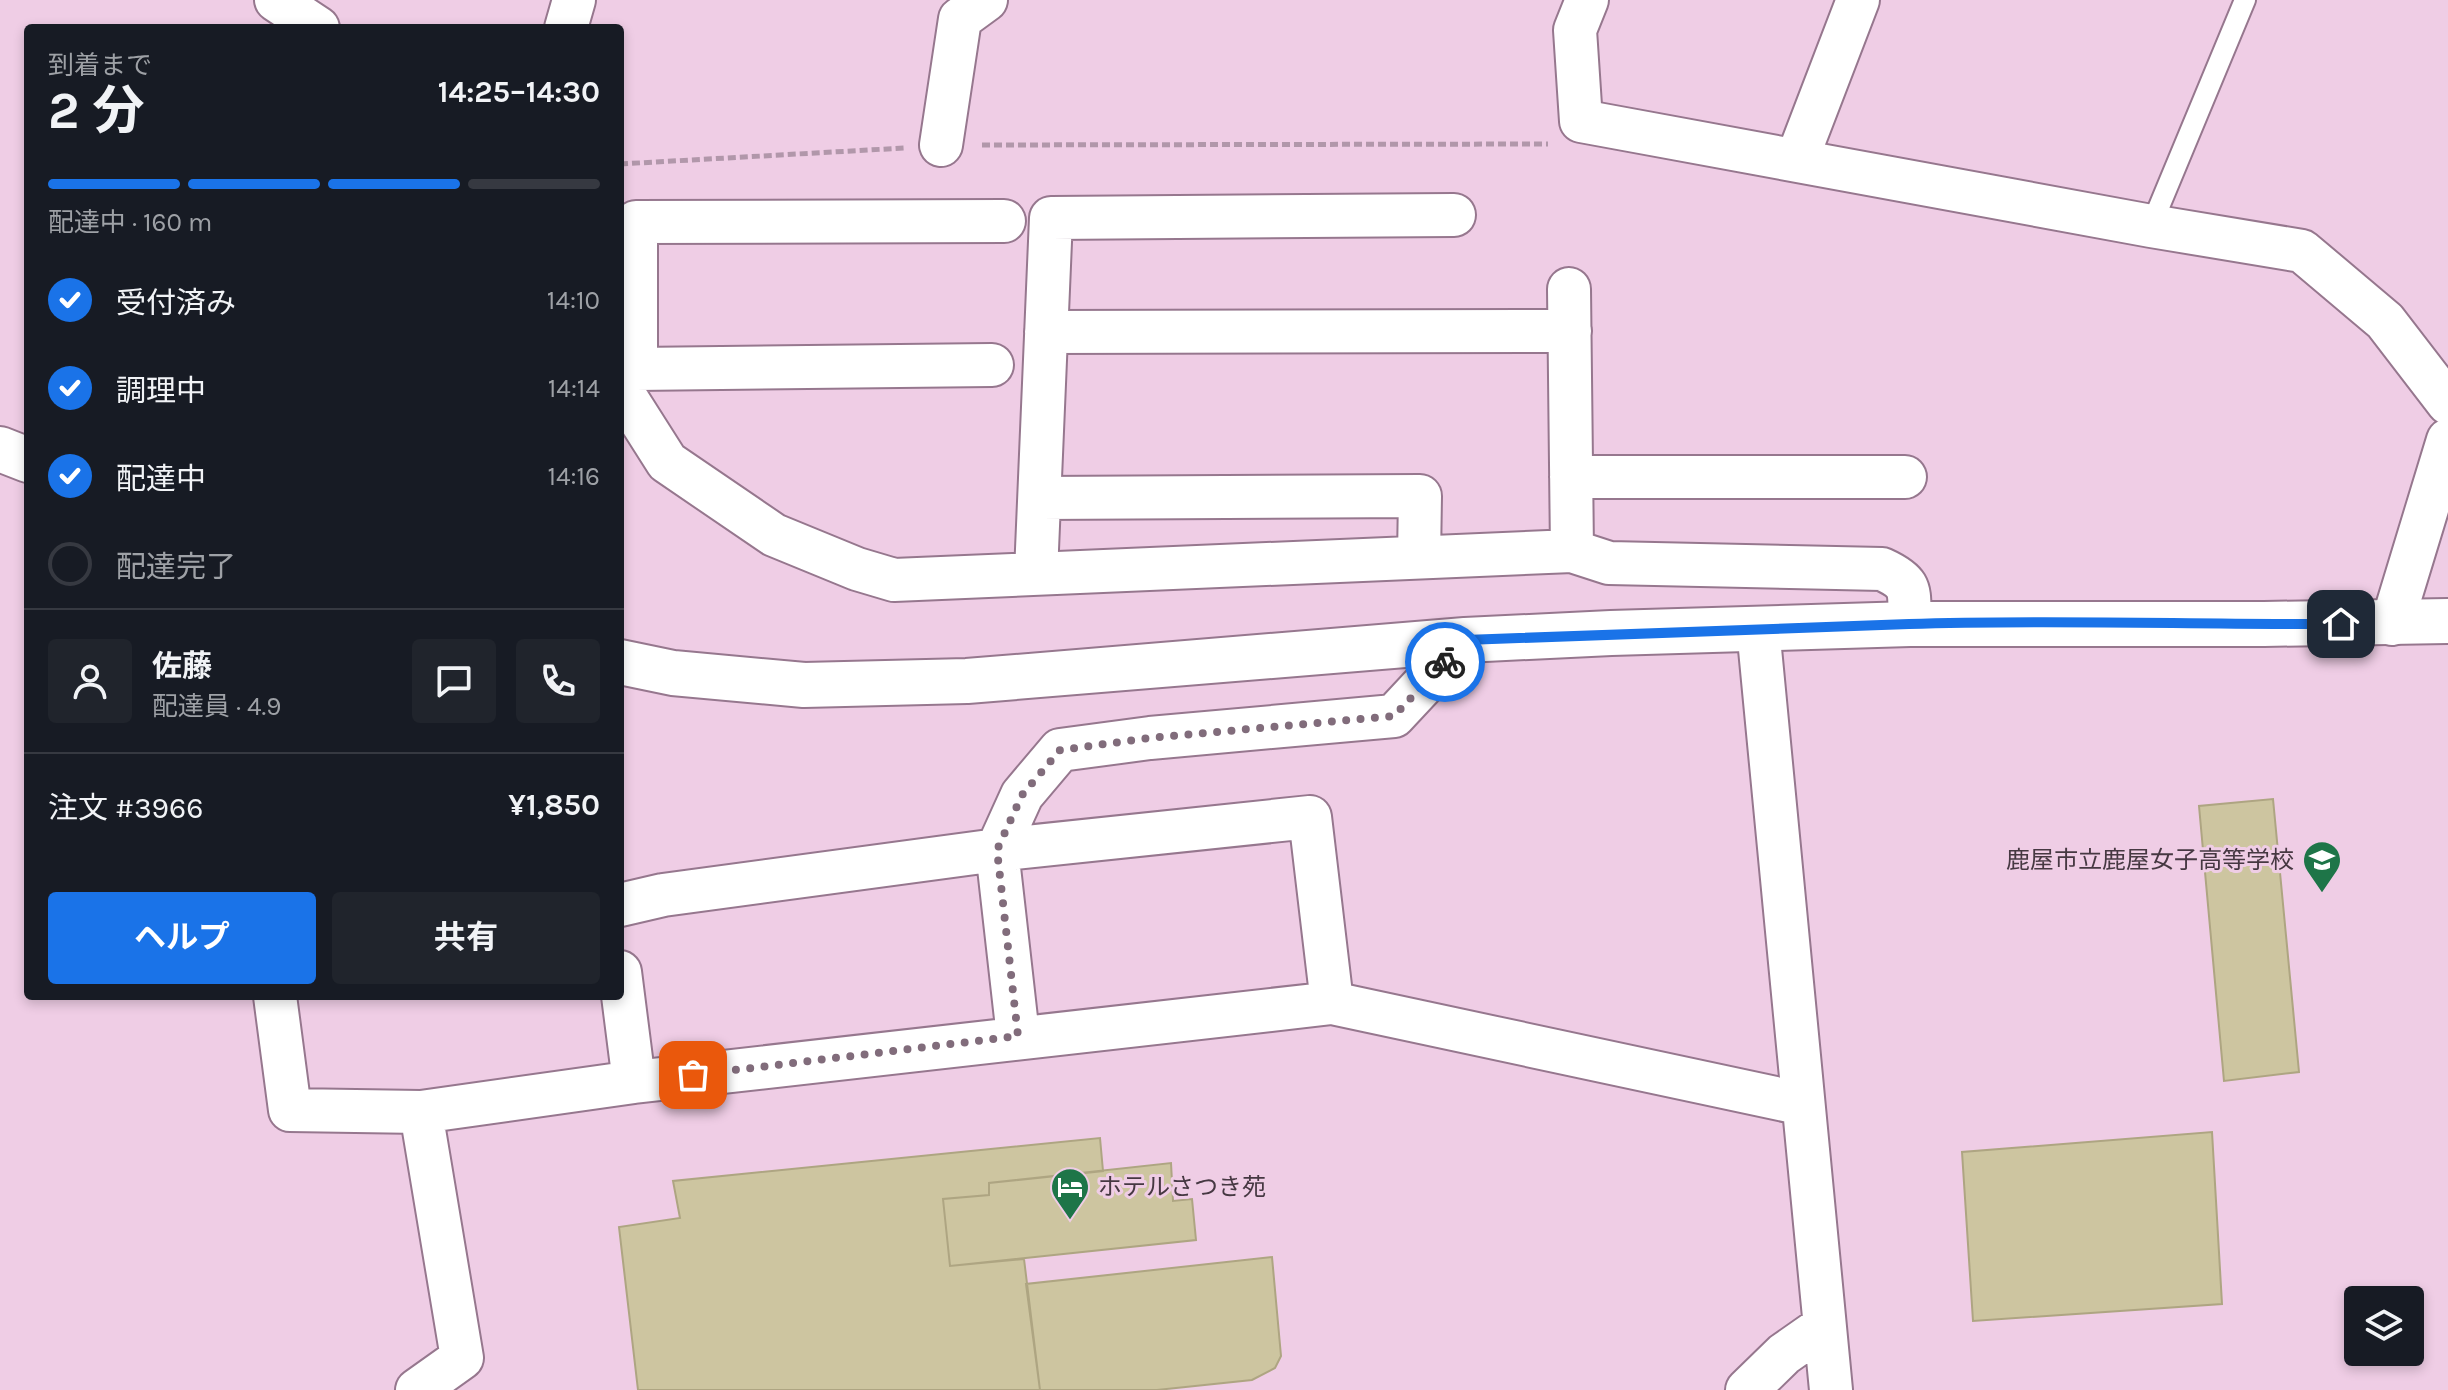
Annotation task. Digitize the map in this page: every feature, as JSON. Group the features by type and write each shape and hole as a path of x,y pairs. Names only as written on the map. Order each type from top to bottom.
{"street":[{"path":"276,0 312,24"},
{"path":"567,24 574,0"},
{"path":"1587,0 1575,30 1581,121 2302,251 2385,321 2448,403"},
{"path":"1797,159 1858,0"},
{"path":"941,145 960,6"},
{"path":"1036,573 1051,218 1454,215"},
{"path":"1004,221 636,222 625,378 667,462 774,535 857,569 894,580 1572,551 1609,563 1882,569 1902,577 1908,589 1910,624"},
{"path":"1569,289 1572,551"},
{"path":"1046,332 1570,331"},
{"path":"625,378 992,365"},
{"path":"2392,624 2448,440"},
{"path":"0,449 24,458"},
{"path":"1571,477 1905,477"},
{"path":"1040,498 1420,496 1419,557"},
{"path":"624,663 673,673 804,685 952,681 1465,640 1758,628 1910,624 2392,624 2448,621"},
{"path":"1758,628 1831,1390"},
{"path":"1018,1036 997,850 1022,795 1060,750 1150,738 1394,716 1465,640"},
{"path":"624,904 663,895 997,850 1310,817 1332,1003"},
{"path":"276,1000 290,1110 421,1112 634,1082 1018,1036 1332,1003 1803,1104"},
{"path":"624,1000 634,1082"},
{"path":"417,1390 462,1358 421,1112"},
{"path":"1747,1390 1784,1354 1824,1326"}],"lane":[{"path":"2151,226 2245,0"}],"path":[{"path":"624,164 941,145 1565,144 1581,121"}],"building":[{"path":"2273,799 2299,1072 2224,1081 2199,806"},
{"path":"2212,1132 2222,1304 1973,1321 1962,1152"},
{"path":"1100,1138 1103,1171 989,1183 989,1195 943,1199 950,1266 1024,1259 1040,1390 638,1390 619,1227 680,1218 673,1181"},
{"name":"ホテルさつき苑","path":"1171,1163 1173,1201 1192,1199 1196,1240 950,1266 943,1199 989,1195 989,1183"},
{"path":"1272,1257 1281,1356 1275,1368 1252,1380 1157,1390 1040,1390 1026,1284"}],"way so far":[{"path":"693,1075 1018,1036 997,850 1022,795 1060,750 1150,738 1394,716 1445,662"}],"place":[{"name":"鹿屋市立鹿屋女子高等学校","path":"2322,894"},
{"name":"ホテルさつき苑","path":"1070,1221"}],"route":[{"path":"1445,662 1465,640 1611,633 1910,624 2341,624"}]}
